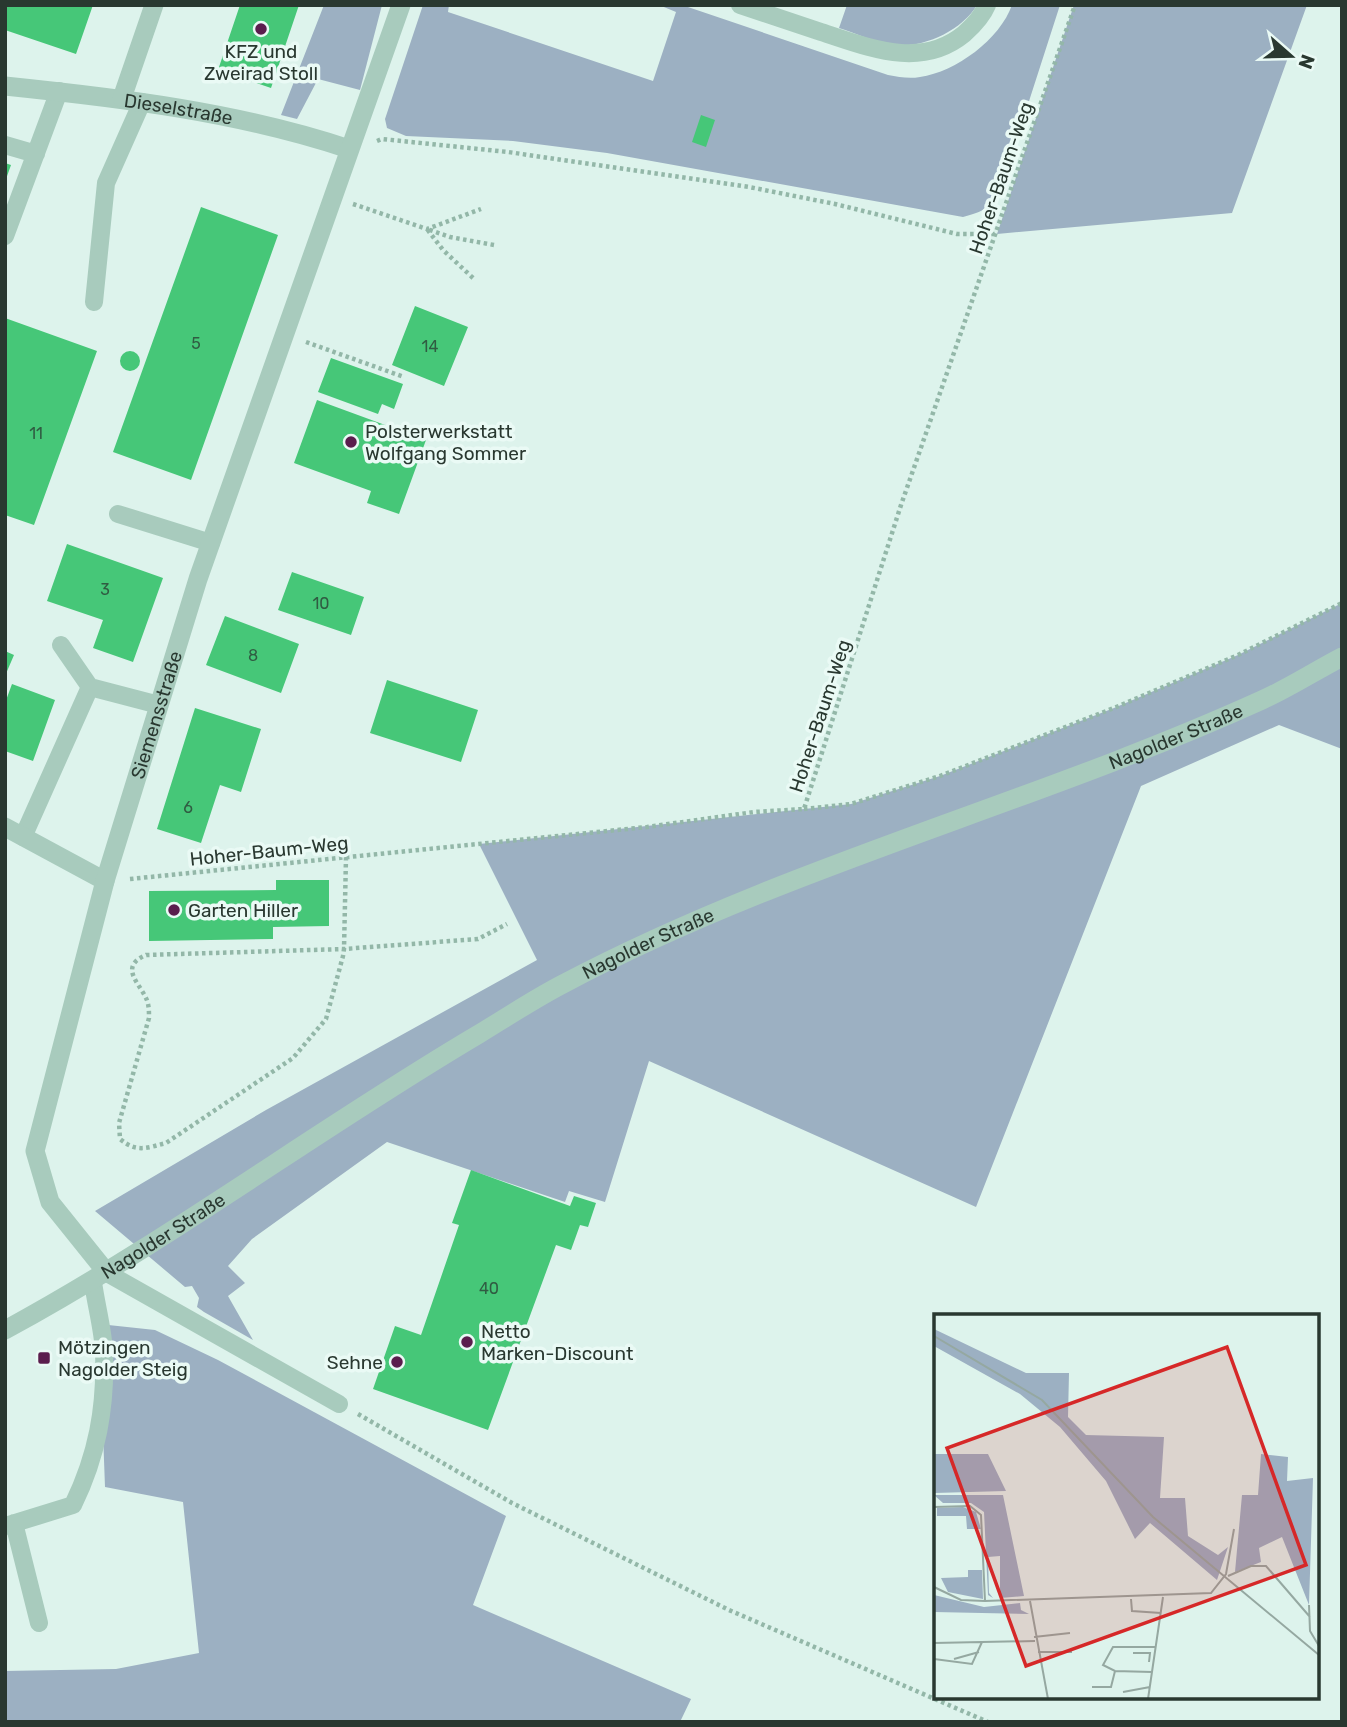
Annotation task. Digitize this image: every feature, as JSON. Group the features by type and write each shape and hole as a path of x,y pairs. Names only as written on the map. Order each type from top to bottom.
{"street":[{"path":"122,98 155,5"},
{"name":"Siemensstraße","path":"100,1277 50,1202 35,1151 105,881 159,705 211,543 401,5"},
{"name":"Dieselstraße","path":"5,86 122,98 293,131 349,149"},
{"name":"Nagolder Straße","path":"5,1330 100,1277 406,1077 563,984 716,911 867,852 1131,756 1265,698 1342,657"},
{"path":"5,827 105,881"}],"lane":[{"path":"740,5 866,46 895,54 915,54 940,49 957,39 972,27 987,5"},
{"path":"5,236 59,91"},
{"path":"94,302 106,183 142,102"},
{"path":"5,145 36,154"},
{"path":"118,514 211,543"},
{"path":"61,645 90,687 159,705"},
{"path":"23,837 90,687"},
{"path":"100,1277 339,1404"},
{"path":"38,1623 10,1525 73,1506 88,1473 102,1423 104,1350 100,1277"}],"path":[{"name":"Hoher-Baum-Weg","path":"105,881 647,827 754,812 804,809 901,505 1075,5"},
{"path":"349,149 382,139 508,152 749,187 835,204 957,234 996,234"},
{"path":"332,197 450,237 494,245"},
{"path":"427,229 481,209"},
{"path":"427,229 443,250 473,278"},
{"path":"285,334 404,377"},
{"path":"804,809 851,804 952,771 1114,708 1238,655 1342,603"},
{"path":"346,857 344,949 326,1019 293,1058 166,1143 143,1149 129,1147 120,1139 119,1123 149,1018 149,1005 132,978 133,967 139,958 146,955 344,949 478,939 507,925"},
{"path":"339,1404 512,1503 705,1598 934,1698"},
{"path":"936,1699 988,1722"}],"shaded area":[{"path":"324,5 382,5 360,90 318,79 297,119 281,115"},
{"path":"423,5 449,5 448,12 653,81 676,12 659,5 682,5 888,75 912,78 934,74 975,52 998,30 1012,5 1060,5 1001,188 986,208 963,217 607,153 513,141 406,136 387,128 385,119"},
{"path":"847,5 977,5 970,15 951,31 927,41 903,46 885,44 839,28"},
{"path":"1074,5 1307,5 1232,213 997,234"},
{"path":"1342,603 1342,749 1279,725 1141,786 976,1207 649,1061 605,1202 569,1191 565,1202 387,1142 252,1239 228,1266 245,1283 228,1296 253,1340 197,1307 199,1298 192,1286 185,1287 95,1211 266,1110 537,960 479,844 851,804 940,776 1114,708 1238,655"},
{"path":"99,1324 155,1330 218,1360 506,1516 473,1605 691,1699 680,1722 5,1722 5,1671 116,1669 199,1653 183,1502 105,1487"}],"building":[{"path":"5,5 93,5 76,54 5,30"},
{"path":"240,5 299,5 271,88 218,70"},
{"path":"701,115 715,120 706,147 692,142"},
{"path":"5,163 11,165 6,179 5,179"},
{"path":"201,207 278,235 191,480 113,452"},
{"path":"415,306 468,327 444,386 392,365"},
{"path":"5,318 97,351 34,525 5,515"},
{"path":"130,351 137,354 140,361 137,368 130,371 123,368 120,361 123,354"},
{"path":"331,358 403,384 394,409 382,404 378,414 318,392"},
{"path":"317,400 426,440 399,514 367,503 371,491 294,463"},
{"path":"67,544 163,578 133,662 93,648 103,620 47,601"},
{"path":"292,572 364,597 351,635 278,610"},
{"path":"225,616 299,644 281,693 206,665"},
{"path":"5,651 14,655 5,676"},
{"path":"387,680 478,710 461,762 370,733"},
{"path":"12,684 55,700 33,761 5,751 5,703"},
{"path":"195,708 261,729 241,792 220,785 201,843 157,829"},
{"path":"276,880 329,880 329,926 273,927 273,939 149,941 149,891 276,890"},
{"path":"471,1170 570,1206 574,1196 596,1203 588,1227 580,1225 571,1250 556,1245 488,1430 373,1389 395,1326 421,1335 459,1225 452,1223"}],"place":[{"name":"KFZ und Zweirad Stoll","path":"261,29"},
{"name":"Polsterwerkstatt Wolfgang Sommer","path":"351,442"},
{"name":"Garten Hiller","path":"174,910"},
{"name":"Netto Marken-Discount","path":"467,1342"},
{"name":"Mötzingen Nagolder Steig","path":"44,1358"},
{"name":"Sehne","path":"397,1362"}]}
